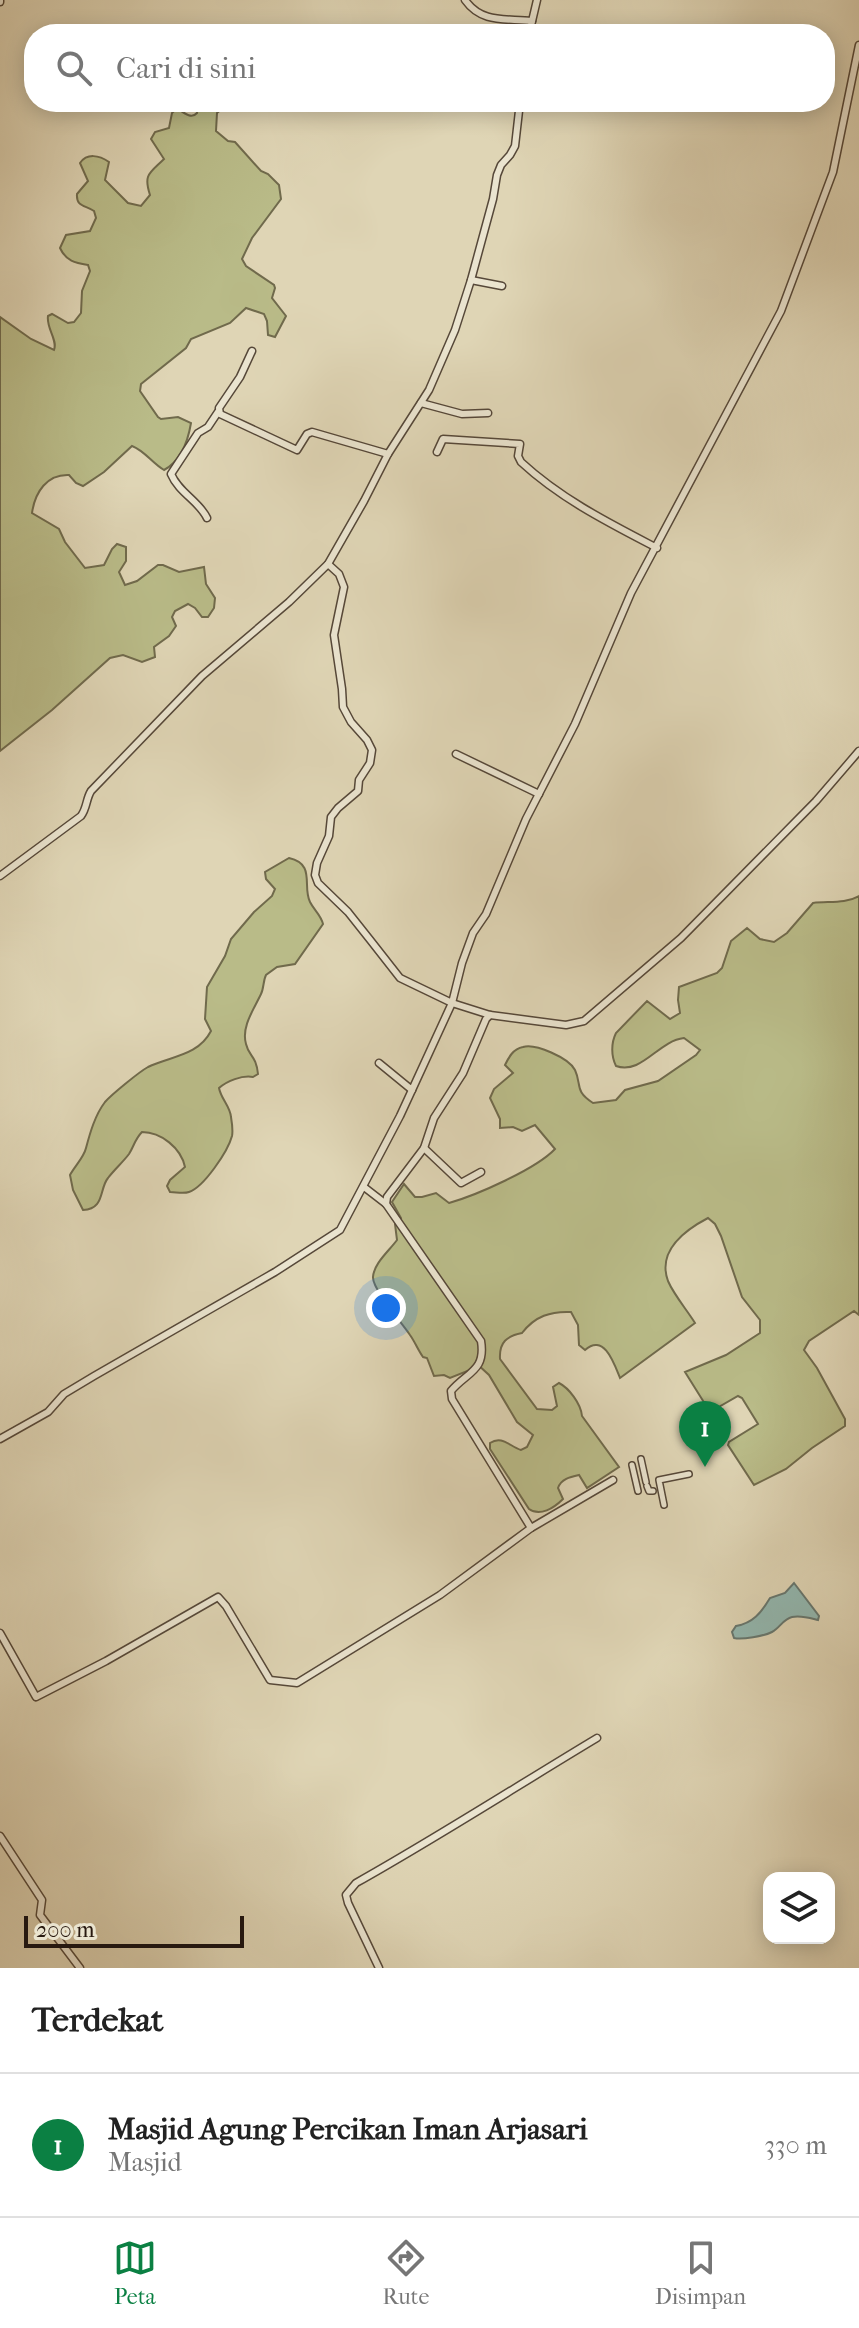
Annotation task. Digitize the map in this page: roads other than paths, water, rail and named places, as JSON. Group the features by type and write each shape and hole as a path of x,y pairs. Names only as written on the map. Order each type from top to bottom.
{"street":[{"path":"465,0 484,17 532,21"},
{"path":"531,24 537,0"},
{"path":"0,1439 48,1412 64,1394 275,1272 340,1230 412,1090 452,1003 473,933 486,914 539,794 575,724 631,593 781,311 833,172 859,45"},
{"path":"0,876 81,816 91,791 164,713 328,564 388,454 429,390 455,330 493,199 497,175 515,146 519,112"},
{"path":"471,280 502,286"},
{"path":"207,518 204,511 174,482 171,474 198,433 208,427 218,412 252,351"},
{"path":"421,403 462,414 488,413"},
{"path":"218,412 297,450 307,434 312,432 388,454"},
{"path":"437,452 443,439 448,438 466,442 520,444 518,456 521,462 555,490 657,548"},
{"path":"328,564 339,574 344,587 334,635 342,703 351,722 372,750 371,760 359,780 358,791 331,817 329,836 315,875 318,883 348,912 400,978 452,1003 490,1015 566,1025 577,1024 592,1016 691,928 816,801 859,751"},
{"path":"456,754 539,794"},
{"path":"386,1204 387,1197 424,1148 434,1118 463,1073 490,1015"},
{"path":"379,1063 412,1090"},
{"path":"424,1148 461,1183 481,1172"},
{"path":"364,1187 386,1204 481,1341 480,1364 451,1391 452,1399 531,1528"},
{"path":"638,1491 640,1473 649,1491 657,1490"},
{"path":"664,1505 657,1490 660,1479 689,1474"},
{"path":"0,1633 36,1697 218,1597 270,1680 297,1683 440,1595 531,1528 613,1480"},
{"path":"379,1968 348,1903 346,1895 349,1890 597,1738"},
{"path":"0,1836 42,1900 40,1915 80,1968"}],"water":[{"path":"794,1583 819,1616 818,1620 792,1617 768,1633 734,1638 732,1632 736,1626 752,1620 770,1598 785,1593"}],"place":[{"name":"Masjid Agung Percikan Iman Arjasari","path":"705,1467"}]}
